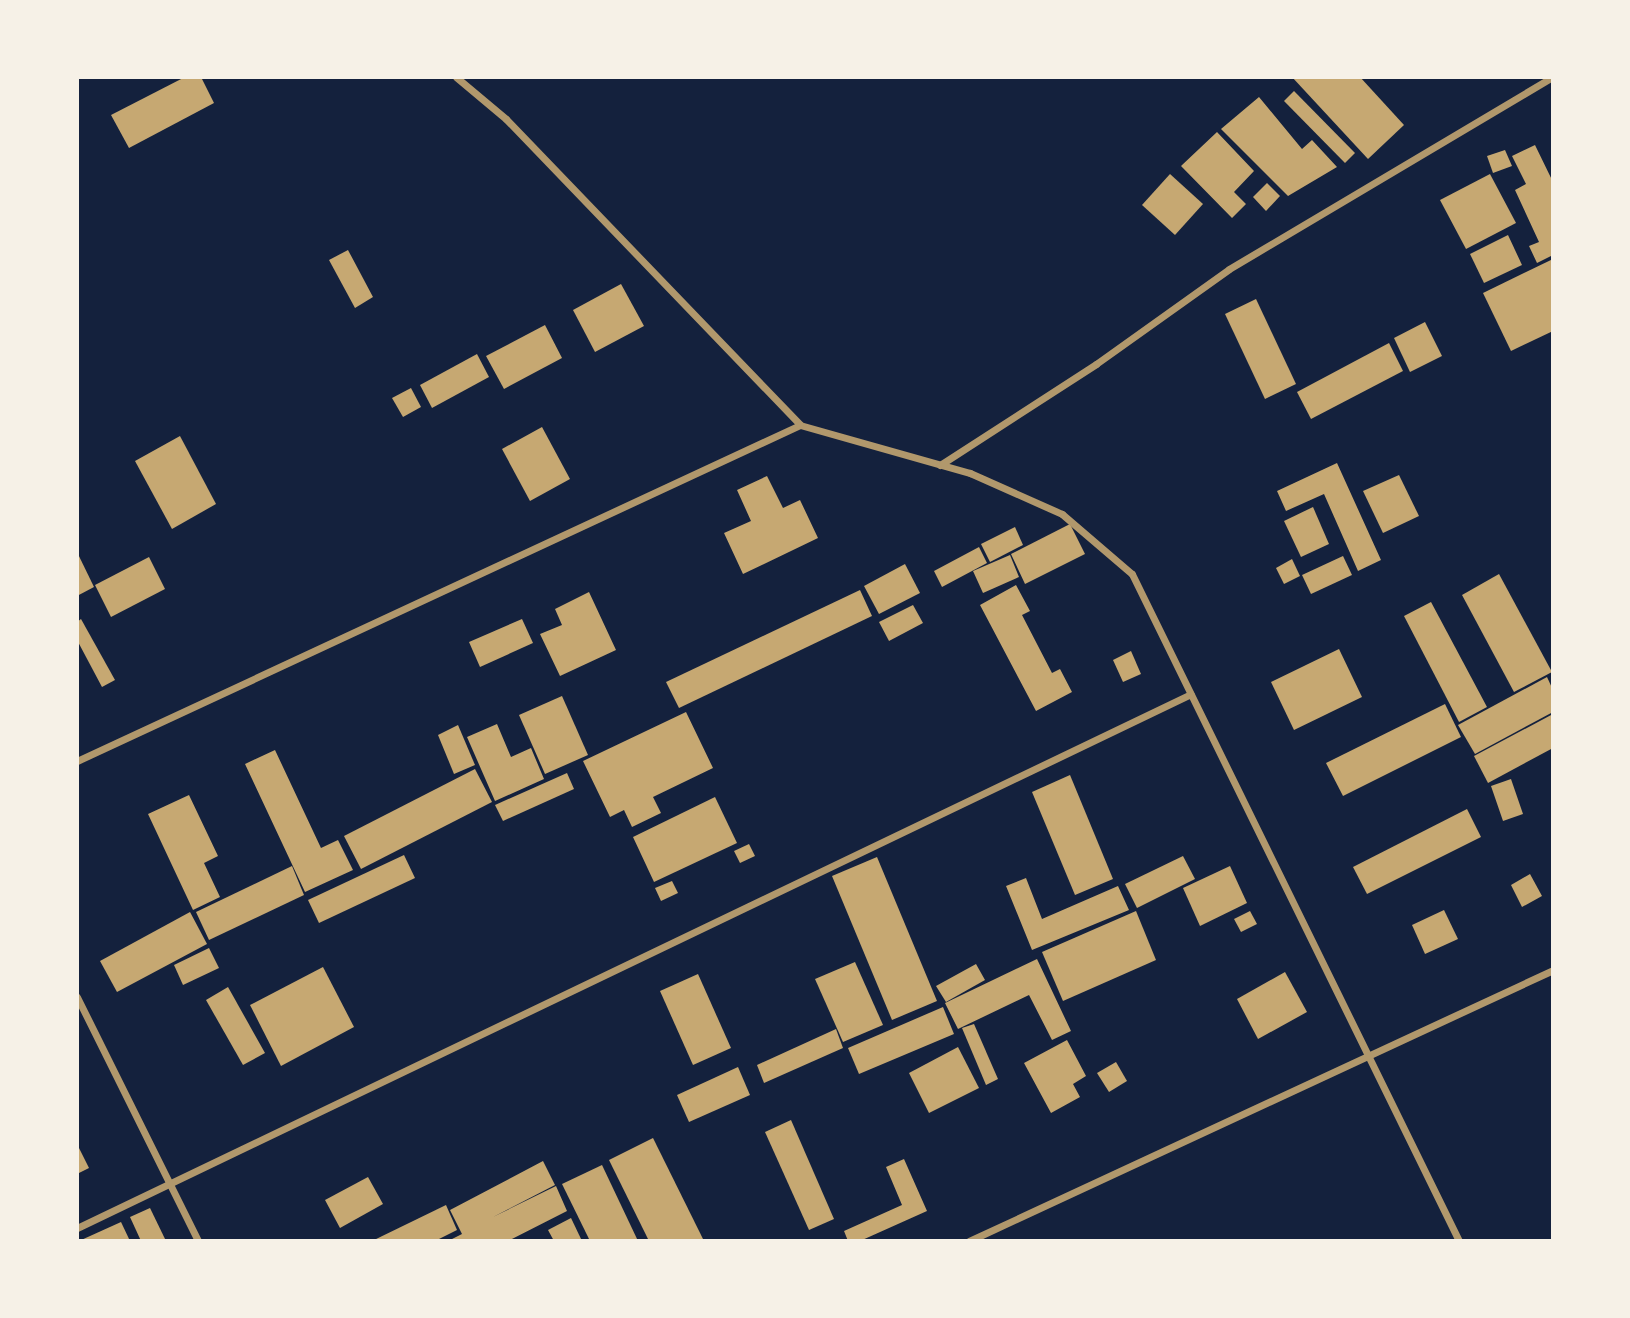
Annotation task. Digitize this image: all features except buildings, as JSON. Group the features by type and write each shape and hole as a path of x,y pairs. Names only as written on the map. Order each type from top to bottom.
{"street":[{"path":"456,77 506,119 800,425 940,465 1062,514 1132,573 1459,1241"},
{"path":"940,465 1096,364 1228,269 1553,77"},
{"path":"77,761 800,425"},
{"path":"77,1228 168,1182 1191,695"},
{"path":"970,1241 1553,970"},
{"path":"77,997 198,1241"}]}
